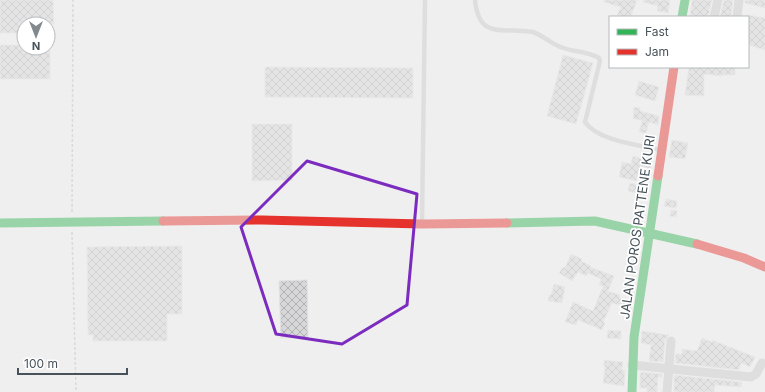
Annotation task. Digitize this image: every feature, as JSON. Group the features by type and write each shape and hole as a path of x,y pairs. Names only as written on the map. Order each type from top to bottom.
{"street":[{"path":"682,16 685,0"},
{"path":"714,16 718,0"},
{"path":"736,16 740,0"},
{"name":"JALAN POROS PATTENE KURI","path":"632,392 634,337 674,68"},
{"path":"0,223 262,220 422,224 595,221 650,232 692,243 744,258 765,267"},
{"path":"667,392 671,341"},
{"path":"632,365 751,377 756,374 762,363"}],"lane":[{"path":"422,224 425,0"},
{"path":"475,0 477,15 488,27 499,30 534,32 559,46 599,58 600,62 585,122 588,126 602,135 661,151"}],"path":[{"path":"73,0 72,223 76,392"}],"highlighted area":[{"path":"307,161 417,194 407,305 342,344 276,334 241,227"}],"building":[{"path":"0,0 53,0 54,16 16,16 16,33 0,33"},
{"path":"604,0 637,0 631,16 617,15 621,7 604,2"},
{"path":"643,0 670,0 668,13 657,11 658,6 643,2"},
{"path":"692,0 712,0 708,16 690,16"},
{"path":"724,0 733,0 731,16 720,16"},
{"path":"745,0 765,0 765,8 745,3"},
{"path":"748,16 765,18 765,50 749,45"},
{"path":"0,45 16,45 16,56 50,56 50,79 0,79"},
{"path":"563,55 593,63 576,124 547,116"},
{"path":"265,67 413,68 413,98 265,97"},
{"path":"689,68 735,68 735,75 722,76 704,74 704,96 685,95"},
{"path":"639,81 659,87 655,101 635,95"},
{"path":"634,107 640,108 640,111 659,116 658,125 649,122 646,133 639,132 642,122 641,120 633,119"},
{"path":"252,124 292,124 292,180 252,181"},
{"path":"672,140 688,143 685,159 669,157"},
{"path":"633,156 652,162 651,169 641,166 636,181 619,177 622,162 631,164"},
{"path":"630,183 647,187 644,195 628,191"},
{"path":"666,199 677,201 676,208 664,206"},
{"path":"671,210 677,211 676,217 670,216"},
{"path":"182,246 182,314 167,314 167,341 93,341 93,335 88,335 87,247"},
{"path":"571,254 582,259 581,261 591,266 590,267 614,276 608,291 620,295 619,298 632,302 631,308 612,303 603,322 605,323 602,330 578,320 576,325 565,322 573,302 593,311 603,286 599,285 601,279 588,273 586,276 578,272 572,281 559,273 563,267 565,268"},
{"path":"307,280 308,338 281,338 279,281"},
{"path":"554,284 565,287 562,303 548,301"},
{"path":"608,330 621,331 621,339 607,338"},
{"path":"642,331 669,335 665,340 663,362 649,361 651,345 641,343"},
{"path":"702,338 712,342 712,340 755,357 750,367 741,363 739,370 675,363 676,354 682,354 682,349 697,351"},
{"path":"604,360 623,362 622,370 625,370 624,386 603,383 605,367"},
{"path":"640,372 662,374 662,377 658,377 657,392 647,392 647,388 640,388"},
{"path":"674,375 742,382 741,387 715,385 714,392 674,392"}],"traffic: fast":[{"path":"682,16 685,0"},
{"path":"632,392 634,337 658,176"},
{"path":"0,223 163,221"},
{"path":"507,223 595,221 697,244"}],"traffic: jam":[{"path":"658,176 674,68"},
{"path":"163,221 262,220 422,224 507,223"},
{"path":"697,244 744,258 765,267"}]}
